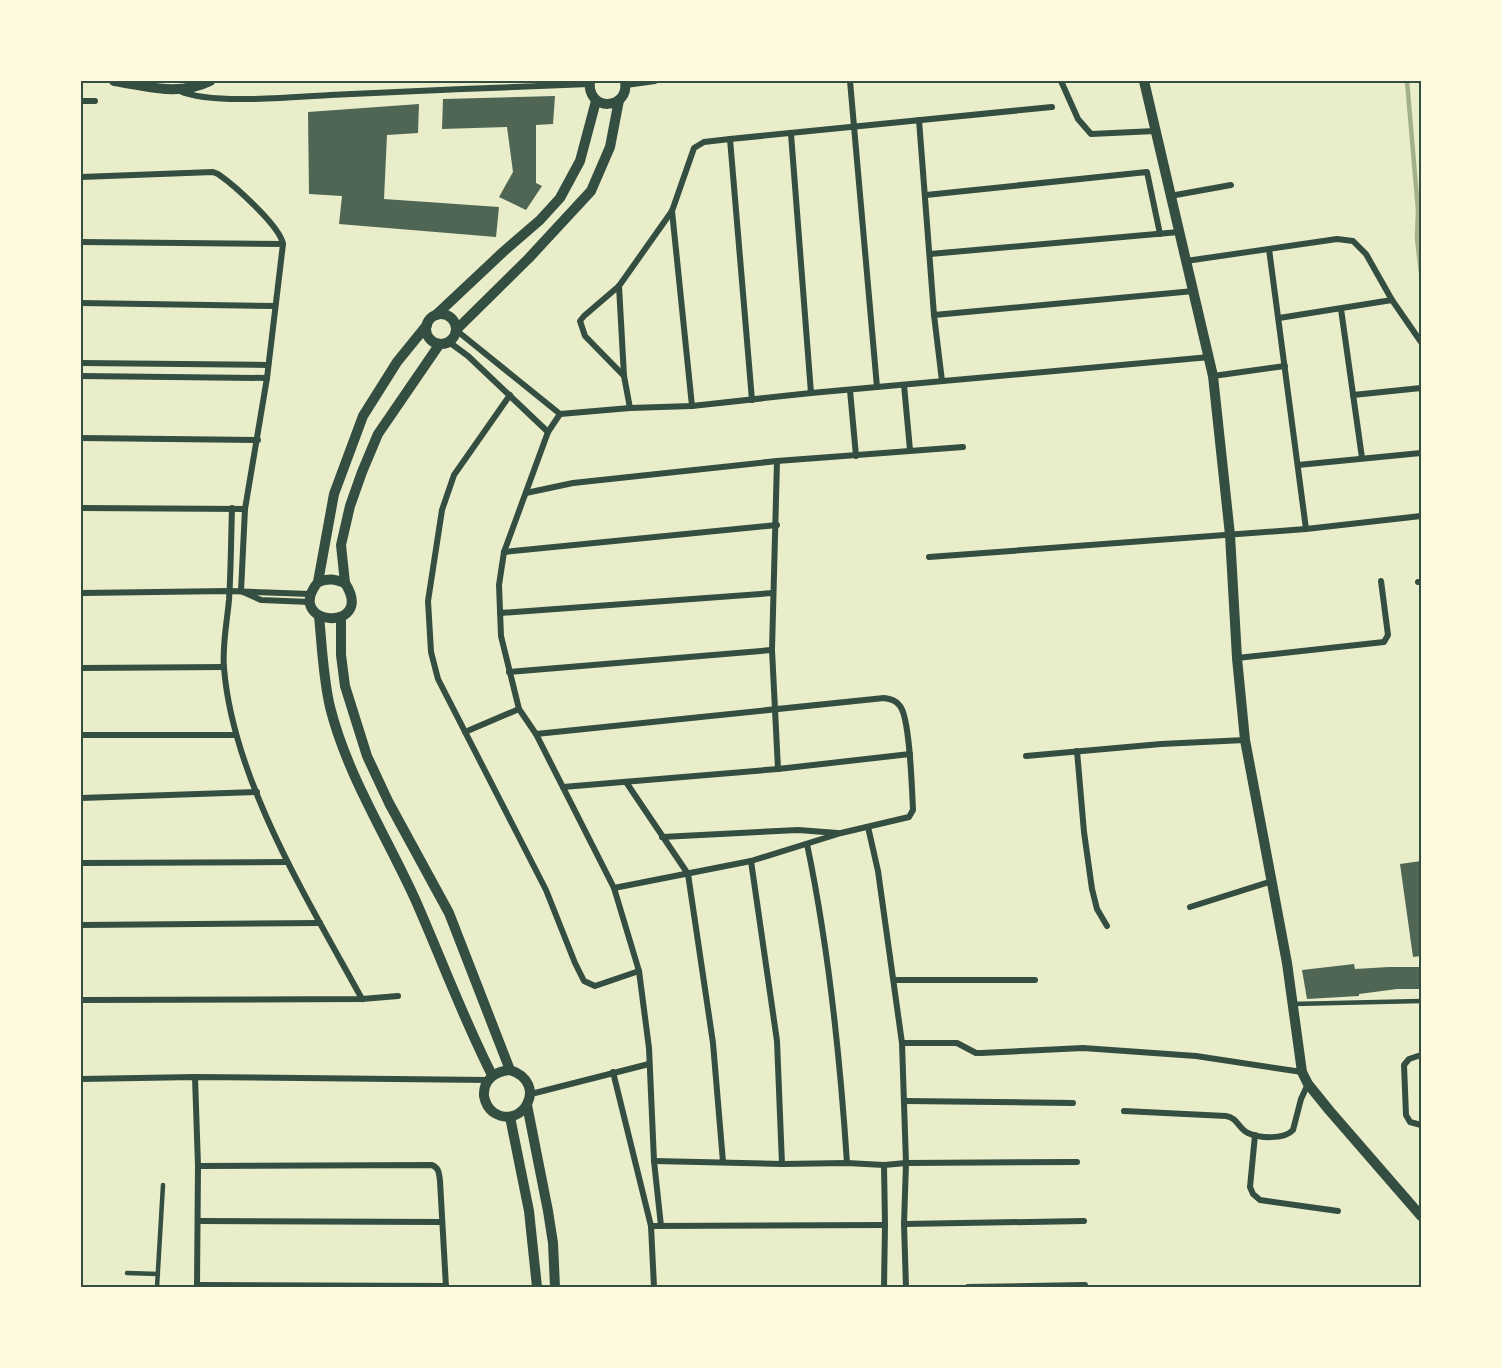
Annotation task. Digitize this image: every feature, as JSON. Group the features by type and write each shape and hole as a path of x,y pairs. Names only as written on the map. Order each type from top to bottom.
{"street":[{"path":"114,81 181,91 188,95 205,98 275,98 590,82 592,96 608,104 623,96 626,83 655,81"},
{"path":"173,91 200,86 210,81"},
{"path":"850,81 877,387"},
{"path":"1061,81 1078,119 1092,134 1155,131"},
{"path":"1144,81 1210,357 1230,535 1237,658 1245,740 1273,881 1302,1072 1308,1084 1421,1216"},
{"path":"436,315 446,315 454,321 456,335 444,344 378,434 350,506 341,545 345,583 351,597 351,605 341,617 334,620 326,619 313,610 310,598 318,582 334,494 363,416 397,362 429,321 560,198 580,161 596,100"},
{"path":"456,330 529,258 591,191 610,147 619,100"},
{"path":"81,101 94,101"},
{"path":"624,376 585,336 580,325 584,316 619,286 672,211 694,148 704,142 730,139 1052,107"},
{"path":"919,120 934,315 942,381"},
{"path":"791,134 811,393"},
{"path":"730,139 752,400"},
{"path":"81,177 213,172 269,220 283,244 258,440 244,509 241,591"},
{"path":"926,195 1147,172 1160,234"},
{"path":"1170,196 1231,185"},
{"path":"672,211 692,406"},
{"path":"930,254 1179,232"},
{"path":"1186,261 1337,239 1353,242 1366,254 1392,300 1421,342"},
{"path":"81,242 283,244"},
{"path":"1269,249 1306,529"},
{"path":"619,286 624,376 630,408"},
{"path":"934,315 1194,291"},
{"path":"1279,318 1392,300"},
{"path":"81,303 274,306"},
{"path":"1341,309 1362,458"},
{"path":"426,325 430,340 468,356 548,432"},
{"path":"456,330 560,414 692,406 1210,357"},
{"path":"81,363 268,365"},
{"path":"1213,376 1284,366"},
{"path":"81,376 267,378"},
{"path":"904,385 910,450"},
{"path":"1353,396 1421,388"},
{"path":"850,390 856,456"},
{"path":"510,395 454,475 442,510 428,601 431,652 438,679 546,890 584,981 596,986 639,972"},
{"path":"560,414 548,432 504,552 499,585 501,636 519,709 536,734 614,888 639,972 649,1064 654,1161 661,1226"},
{"path":"81,438 258,440"},
{"path":"526,493 573,483 777,461 963,447"},
{"path":"1298,465 1421,453"},
{"path":"777,461 772,650 778,769"},
{"path":"81,507 244,509"},
{"path":"232,508 224,667 236,735 257,792 288,862 362,999"},
{"path":"929,557 1306,529 1421,516"},
{"path":"504,552 777,525"},
{"path":"318,582 336,579 345,583"},
{"path":"1237,658 1384,642 1388,635 1381,581"},
{"path":"81,593 241,591 261,600 310,598"},
{"path":"500,613 773,593"},
{"path":"319,616 330,708 364,799 413,896 490,1078 484,1090 485,1101 490,1110 500,1116 510,1117 520,1113 529,1099 613,1072 649,1064"},
{"path":"341,617 341,655 345,686 367,756 388,803 449,913 510,1070"},
{"path":"510,672 772,650"},
{"path":"81,668 224,667"},
{"path":"536,734 884,698 894,700 902,707 910,754 913,810 909,817 841,833 751,861 614,888"},
{"path":"465,732 519,709"},
{"path":"81,735 236,735"},
{"path":"1026,756 1245,740"},
{"path":"1077,751 1092,889 1097,909 1107,926"},
{"path":"563,787 778,769 910,754"},
{"path":"351,764 367,756"},
{"path":"626,782 688,874 713,1042 723,1162"},
{"path":"81,798 257,792"},
{"path":"868,827 878,871 903,1043 906,1287"},
{"path":"662,837 798,830 841,833"},
{"path":"807,844 816,887 833,1007 847,1163"},
{"path":"751,861 777,1041 782,1164"},
{"path":"81,863 288,862"},
{"path":"1190,908 1273,881"},
{"path":"81,926 320,923"},
{"path":"894,980 1035,980"},
{"path":"81,1000 362,999 398,996"},
{"path":"903,1043 957,1042 976,1053 1083,1048 1196,1056 1302,1072"},
{"path":"1421,1055 1409,1059 1404,1065 1406,1115 1410,1122 1421,1125"},
{"path":"81,1079 490,1078 504,1070 510,1070 523,1076 528,1084 551,1232 555,1287"},
{"path":"613,1072 651,1226 654,1287"},
{"path":"195,1077 199,1221 197,1286 446,1287 440,1174 438,1168 432,1165 198,1166"},
{"path":"1124,1111 1226,1116 1236,1120 1245,1131 1255,1135 1278,1137 1290,1134 1296,1124 1300,1099 1308,1084"},
{"path":"905,1101 1072,1103"},
{"path":"510,1117 536,1259 537,1287"},
{"path":"1255,1135 1251,1187 1253,1194 1260,1200 1338,1211"},
{"path":"654,1161 884,1165 1077,1162"},
{"path":"884,1165 884,1287"},
{"path":"523,1180 541,1176"},
{"path":"199,1221 442,1222"},
{"path":"904,1224 1084,1221"},
{"path":"651,1226 885,1225"},
{"path":"536,1259 553,1259"},
{"path":"968,1287 1085,1285"}],"lane":[{"path":"1293,1004 1421,1002"},
{"path":"157,1287 163,1185"},
{"path":"127,1273 158,1274"}],"building":[{"path":"555,96 553,124 536,125 536,183 542,186 526,210 499,197 513,172 507,127 442,129 443,99"},
{"path":"419,104 418,133 387,135 384,199 499,207 496,237 339,224 342,196 309,194 308,112"},
{"path":"1421,861 1421,956 1413,957 1400,864"},
{"path":"1354,964 1355,969 1421,967 1421,989 1397,989 1359,994 1359,996 1307,999 1302,970"}],"waterway":[{"path":"1407,81 1421,273"}]}
